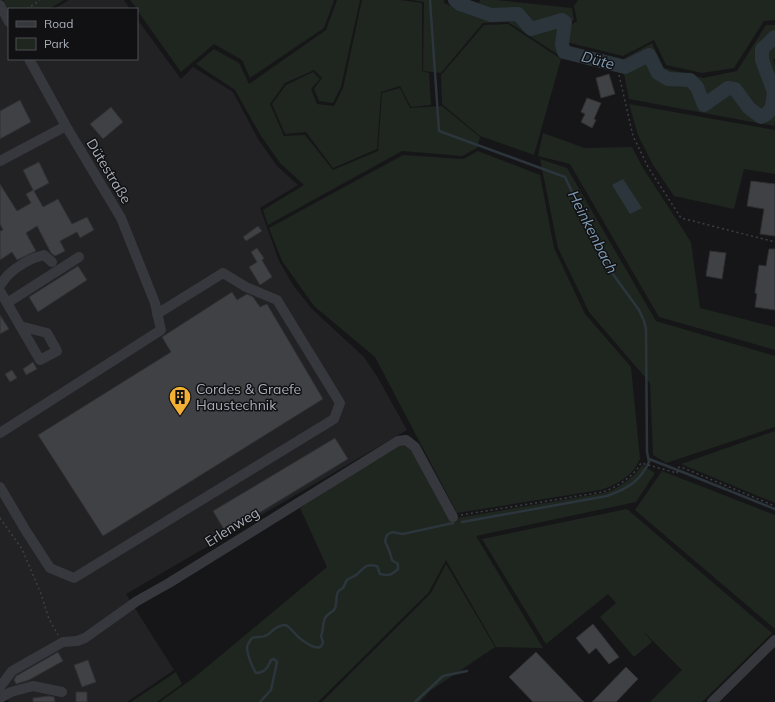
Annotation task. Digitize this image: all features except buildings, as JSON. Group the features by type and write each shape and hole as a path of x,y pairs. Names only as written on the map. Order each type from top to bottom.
{"street":[{"path":"0,5 8,20"},
{"name":"Dütestraße","path":"0,433 161,330 155,302 121,218 66,126 30,60"},
{"path":"0,161 66,126"},
{"path":"0,285 6,276 16,268 38,256 44,255 52,262"},
{"path":"7,303 78,258"},
{"path":"0,487 50,568 74,578 334,419 340,403 277,300 246,287 223,273 157,314"},
{"path":"0,291 20,326"},
{"name":"Erlenweg","path":"0,687 12,671 63,642 77,641 85,638 137,601 169,583 398,441 406,440 415,447 453,517"},
{"path":"712,702 775,640"},
{"path":"0,698 11,692 33,686 62,692"}],"path":[{"path":"28,8 40,0"},
{"path":"619,75 633,136 648,167 681,218 775,242"},
{"path":"453,517 603,492 611,489 629,477 638,469 641,463 677,472 681,467 775,506"},
{"path":"0,518 22,549 41,594 49,619 63,642"}],"shaded area":[{"path":"69,0 124,0 129,8 56,8"},
{"path":"0,2 8,17 8,60 138,60 138,20 181,79 193,67 233,92 258,139 277,166 298,185 260,208 279,261 293,285 312,309 364,357 378,378 407,430 126,594 174,670 127,702 9,702 0,681"},
{"path":"623,179 642,208 630,214 612,185"}],"green space":[{"path":"3,0 64,0 51,8 8,9"},
{"path":"130,0 334,1 324,28 250,78 242,60 214,44 181,72 138,11 138,8 136,8"},
{"path":"337,0 360,0 341,87 333,103 319,101 314,89 322,78 314,70 285,83 270,104 284,136 305,135 333,170 378,151 382,93 400,88 410,108 442,106 480,137 477,148 462,156 402,151 268,225 263,210 304,185 280,163 261,136 235,90 196,64 214,49 239,63 249,84 326,30"},
{"path":"362,0 400,0 422,3 422,71 429,73 431,105 411,107 400,86 381,92 377,149 333,168 306,132 285,134 272,104 286,85 313,72 320,79 311,89 317,104 334,106 343,88"},
{"path":"412,0 444,0 444,3 475,16 480,0 497,0 572,8 574,20 560,28 558,43 623,59 652,43 664,68 703,78 737,71 766,25 775,25 775,59 773,59 775,66 774,126 629,99 624,74 563,58 508,22 483,23 441,73 423,71 424,2"},
{"path":"578,0 775,0 775,20 764,21 734,68 702,73 666,65 654,40 623,56 566,42 569,26 577,21 574,6"},
{"path":"508,24 561,59 534,155 480,136 442,104 441,75 484,25"},
{"path":"629,104 775,130 775,174 744,169 734,209 674,196 653,165 638,135"},
{"path":"543,133 585,148 632,147 643,168 691,242 700,308 775,327 775,350 659,317 570,164 538,156"},
{"path":"478,151 540,175 554,248 585,314 631,367 640,459 632,472 624,479 610,487 600,490 457,513 375,357 314,306 282,261 269,228 403,155 463,159"},
{"path":"540,159 567,168 656,321 775,356 775,427 666,463 653,455 650,383 589,312 558,248"},
{"path":"775,431 775,503 681,464"},
{"path":"399,443 407,444 413,449 451,519 604,493 625,482 635,474 642,465 655,473 636,502 476,536 543,648 496,647 446,560 429,592 318,702 160,702 196,676 327,567 300,508"},
{"path":"662,471 775,515 775,629 635,510"},
{"path":"627,509 772,633 702,702 650,702 682,670 643,631 652,642 634,657 600,617 616,603 608,594 546,644 482,539"},
{"path":"446,564 495,647 430,691 420,702 322,702 431,593"},
{"path":"176,672 182,684 157,702 131,702"}],"waterway":[{"name":"Heinkenbach","path":"430,0 439,131 565,177 607,266 639,310 646,329 647,452 649,462 637,480 620,491 607,496 462,522"},
{"name":"Düte","path":"455,0 460,4 491,15 518,14 531,29 562,20 565,22 562,44 564,52 625,67 649,55 658,73 668,79 690,80 697,87 704,105 728,88 735,89 749,108 761,117 767,114 772,107 774,92 762,60 762,49 775,37"},
{"path":"649,459 775,509"},
{"name":"Heinkenbach","path":"260,702 271,690 277,662 274,659 271,660 264,671 256,673 247,650 248,644 252,638 266,636 276,628 286,625 306,643 318,647 322,646 323,642 321,636 324,620 327,615 334,610 337,594 343,588 347,580 369,565 377,566 380,574 383,575 394,573 398,569 398,564 392,560 385,541 387,535 392,532 403,534 453,523"},
{"path":"415,702 443,676 467,671"}],"place":[{"name":"Cordes & Graefe Haustechnik","path":"180,416"}]}
